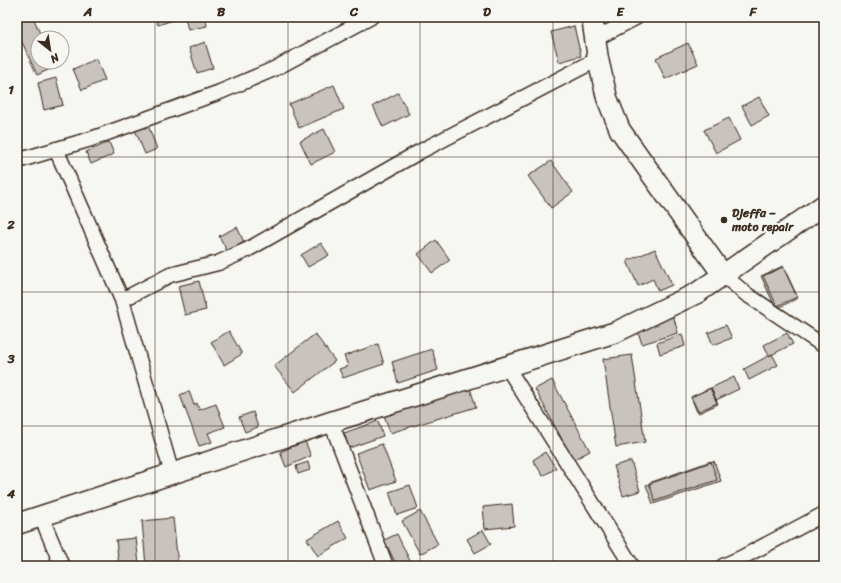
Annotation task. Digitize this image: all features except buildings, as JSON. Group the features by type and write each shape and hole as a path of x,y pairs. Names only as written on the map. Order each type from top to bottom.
{"street":[{"path":"17,161 92,140 226,89 274,69 371,17"},
{"path":"592,17 598,59 607,98 620,130 723,275 746,294 824,346"},
{"path":"595,39 637,17"},
{"path":"122,300 170,275 218,263 247,250 419,152 598,59"},
{"path":"56,149 122,300 172,474"},
{"path":"17,524 331,422 507,368 616,332 690,296 824,205"},
{"path":"507,368 632,566"},
{"path":"331,422 386,566"},
{"path":"724,566 824,514"},
{"path":"41,516 62,566"}],"place":[{"name":"Djeffa – moto repair","path":"724,220"}]}
